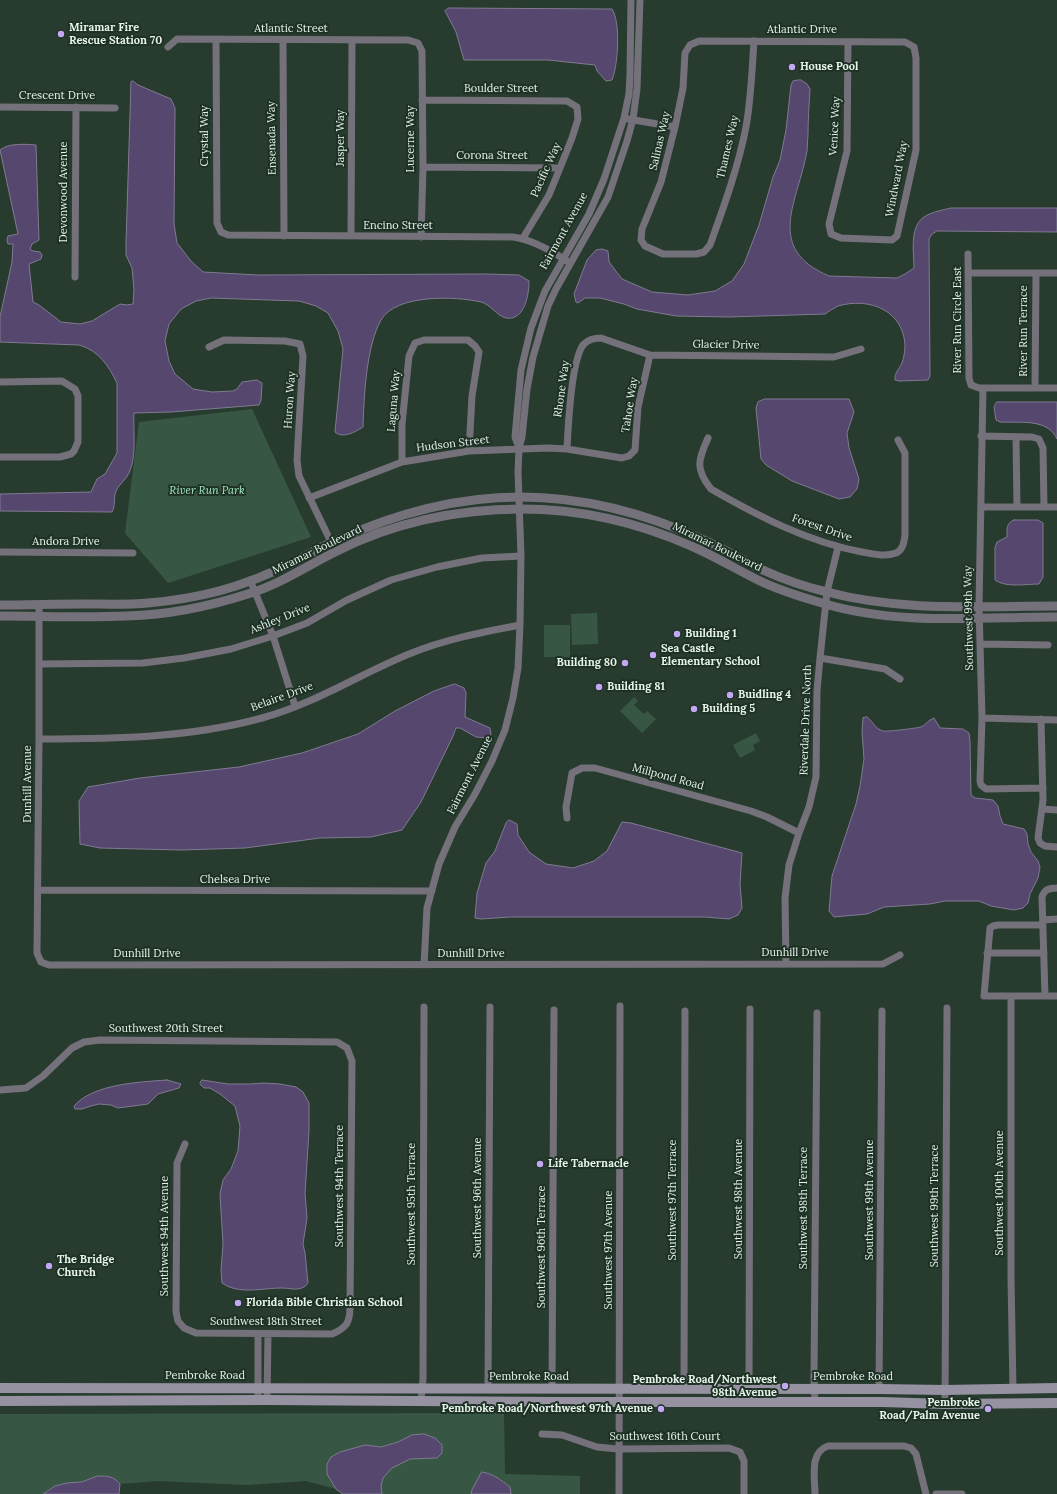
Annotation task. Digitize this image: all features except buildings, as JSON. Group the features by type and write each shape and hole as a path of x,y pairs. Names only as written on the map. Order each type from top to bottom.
{"main road":[{"name":"Pembroke Road","path":"0,1388 945,1390 1057,1388"},
{"path":"32,1388 32,1400"},
{"path":"0,1401 263,1400 815,1403 883,1402 945,1404 1057,1403"}],"street":[{"name":"Fairmont Avenue","path":"519,448 515,437 521,370 525,350 545,291 562,258 588,214 604,179 624,118 629,94 630,75 630,0"},
{"name":"Fairmont Avenue","path":"424,965 427,908 439,864 446,845 492,761 505,730 518,668 521,556 518,472 519,448 522,437 526,389 533,357 548,306 556,288 608,197 633,120 638,78 640,0"},
{"name":"Atlantic Street","path":"168,47 176,39 408,40 418,43"},
{"name":"Crystal Way","path":"216,39 217,223 221,232"},
{"name":"Ensenada Way","path":"283,40 284,236"},
{"name":"Jasper Way","path":"351,236 352,40"},
{"name":"Atlantic Drive","path":"690,45 699,41 906,42 914,47"},
{"name":"Thames Way","path":"641,240 645,246 663,254 696,254 704,252 710,245 733,181 746,126 751,87 754,41"},
{"name":"Venice Way","path":"848,42 847,151 829,224 830,234 841,238 892,240"},
{"name":"Lucerne Way","path":"418,43 422,52 421,237"},
{"name":"Salinas Way","path":"641,240 642,229 661,182 675,127 682,88 685,53 690,45"},
{"name":"Windward Way","path":"892,240 897,236 916,150 916,58 914,47"},
{"name":"Boulder Street","path":"422,100 567,101 577,107"},
{"name":"Crescent Drive","path":"0,107 115,108"},
{"name":"Devonwood Avenue","path":"75,278 76,107"},
{"name":"Pacific Way","path":"523,238 549,195 572,138 578,119 577,107"},
{"path":"624,118 675,127"},
{"name":"Corona Street","path":"422,167 560,168"},
{"name":"Encino Street","path":"221,232 228,235 284,236 513,237 523,238 570,263"},
{"name":"River Run Circle East","path":"968,254 969,378 971,385 983,388"},
{"path":"969,272 1057,273"},
{"name":"River Run Terrace","path":"1035,388 1036,273"},
{"name":"Glacier Drive","path":"592,338 601,338 650,356 834,357 861,349"},
{"name":"Rhone Way","path":"567,450 569,413 573,382 579,355 583,344 592,338"},
{"name":"Huron Way","path":"209,347 224,340 285,341 300,344 303,356 297,460 299,476 331,542"},
{"name":"Laguna Way","path":"402,462 402,424 405,383 409,356 415,343 424,340 468,340 479,352 472,396 469,451"},
{"name":"Tahoe Way","path":"629,456 634,450 638,407 650,356"},
{"path":"0,382 62,381 76,389 78,394 78,442 71,454 60,457 0,457"},
{"path":"983,388 1057,388"},
{"name":"Southwest 99th Way","path":"983,388 979,606 982,718 980,781 981,785 986,789 1043,788"},
{"path":"981,436 1032,437 1039,439 1042,442 1044,507"},
{"path":"1016,437 1017,507"},
{"name":"Forest Drive","path":"708,438 700,456 699,467 703,479 711,489 793,531 838,547 876,555 889,555 897,552 903,546 905,535 905,453 898,440"},
{"name":"Hudson Street","path":"309,498 402,462 469,451 519,448 567,450 622,458 629,456"},
{"name":"Miramar Boulevard","path":"0,605 148,603 201,595 250,580 293,562 331,542 382,520 444,504 482,498 520,497 560,498 635,513 662,522 708,541 767,572 787,580 827,592 863,600 906,606 1057,606"},
{"path":"981,507 1057,507"},
{"name":"Miramar Boulevard","path":"0,616 128,616 200,607 255,592 313,565 336,552 385,532 410,524 473,511 520,509 555,510 582,513 637,525 692,546 761,582 826,605 876,615 919,618 1057,617"},
{"name":"Riverdale Drive North","path":"786,964 785,898 789,865 809,807 816,777 817,691 820,658 827,592 838,547"},
{"name":"Andora Drive","path":"0,552 133,553"},
{"name":"Ashley Drive","path":"39,664 142,663 184,658 232,649 307,623 347,600 391,580 437,567 482,558 521,556"},
{"path":"250,580 273,636 295,706"},
{"name":"Dunhill Avenue","path":"39,605 37,954 41,962"},
{"name":"Belaire Drive","path":"39,739 163,736 226,726 263,718 346,684 409,654 455,638 520,625"},
{"path":"980,644 1048,645"},
{"path":"820,658 885,669 900,679"},
{"path":"982,718 1057,720"},
{"path":"1041,719 1043,788 1038,838 1040,844 1044,846 1057,847"},
{"name":"Millpond Road","path":"567,818 566,807 572,773 582,768 595,768 751,811 799,833"},
{"path":"1042,809 1057,810"},
{"path":"1045,996 1042,897 1046,889 1057,888"},
{"name":"Chelsea Drive","path":"38,890 432,891"},
{"path":"1057,919 1043,922 998,925 990,928 984,996 1057,996"},
{"path":"987,953 1044,953"},
{"name":"Dunhill Drive","path":"41,962 49,965 883,964 900,955"},
{"name":"Southwest 100th Avenue","path":"1011,996 1010,1278 1013,1389"},
{"name":"Southwest 97th Avenue","path":"619,1494 620,1006"},
{"name":"Southwest 95th Terrace","path":"421,1401 424,1007"},
{"name":"Southwest 96th Avenue","path":"488,1389 490,1007"},
{"name":"Southwest 99th Terrace","path":"945,1404 947,1008"},
{"name":"Southwest 98th Avenue","path":"749,1389 750,1009"},
{"name":"Southwest 96th Terrace","path":"552,1388 554,1010"},
{"name":"Southwest 99th Avenue","path":"879,1389 882,1011"},
{"name":"Southwest 97th Terrace","path":"684,1389 685,1012"},
{"name":"Southwest 98th Terrace","path":"815,1403 817,1013"},
{"name":"Southwest 20th Street","path":"0,1090 26,1088 43,1076 72,1048 84,1042 100,1040 336,1042 346,1048"},
{"name":"Southwest 94th Terrace","path":"346,1048 352,1061 352,1077 350,1317 346,1325"},
{"name":"Southwest 94th Avenue","path":"184,1328 178,1321 176,1304 177,1163 185,1144"},
{"name":"Southwest 18th Street","path":"184,1328 196,1333 332,1334 340,1331 346,1325"},
{"path":"258,1334 263,1389"},
{"path":"263,1400 268,1334"},
{"name":"Southwest 16th Court","path":"542,1434 562,1435 597,1447 618,1449 729,1448 740,1452 744,1461 744,1494"},
{"path":"816,1494 815,1458 823,1448 828,1446 904,1446 911,1448 916,1454 926,1494"},
{"path":"936,1494 962,1494"}],"green space":[{"name":"River Run Park","path":"252,409 311,537 168,583 125,533 139,422"},
{"path":"597,613 598,644 572,645 571,614"},
{"path":"544,625 570,625 570,657 544,657"},
{"path":"634,697 638,701 634,705 644,714 647,711 656,719 642,733 620,711"},
{"path":"756,733 760,741 753,745 755,750 740,758 733,745"},
{"path":"504,1413 505,1474 580,1476 580,1494 343,1494 336,1489 306,1481 248,1485 158,1481 120,1484 119,1494 0,1494 0,1414"}],"shaded area":[{"path":"449,8 612,9 617,24 618,44 616,65 612,80 606,81 597,71 595,65 548,60 464,60 456,32 445,11"},
{"path":"801,80 807,84 810,89 807,154 792,208 790,224 791,239 797,253 810,265 829,276 897,278 905,274 914,268 913,241 919,221 937,211 951,208 1057,208 1057,232 937,231 932,234 929,239 930,376 928,380 895,380 904,354 905,345 903,333 898,323 891,315 872,305 861,303 838,306 825,314 729,317 676,316 637,309 600,298 585,298 578,303 576,302 574,294 587,260 596,250 602,249 608,251 609,262 622,279 652,292 688,295 715,291 732,281 744,264 759,225 773,177 780,160 786,130 791,85 793,81"},
{"path":"133,81 138,85 171,99 175,108 174,224 177,243 191,261 203,272 258,275 519,275 529,281 525,306 518,315 512,318 506,318 481,302 442,298 412,301 399,305 389,312 381,320 372,344 367,372 363,427 353,433 342,435 335,432 343,349 338,331 328,313 316,306 299,301 211,298 196,301 181,309 169,324 165,341 169,361 175,374 193,389 212,392 233,391 237,389 242,382 257,380 262,383 261,400 259,405 171,412 134,413 133,459 128,475 116,491 112,512 0,511 0,494 91,492 97,479 105,474 117,453 117,383 102,360 86,347 79,345 0,342 0,317 12,262 13,244 8,244 7,240 8,236 18,234 0,150 12,145 36,145 39,240 32,244 30,249 40,252 42,255 41,259 29,264 33,302 61,322 80,324 92,321 120,304 133,304 134,290 132,268 126,255 126,243 131,82"},
{"path":"765,399 849,399 854,412 847,433 849,448 859,479 857,489 850,497 839,499 792,481 766,465 761,459 756,408 758,402"},
{"path":"997,402 1057,402 1057,439 1053,432 1040,425 1024,422 1000,422 996,420 994,407"},
{"path":"1014,520 1038,520 1043,523 1043,577 1039,584 1010,585 995,580 995,548 997,542 1007,537 1008,525"},
{"path":"455,684 464,688 466,693 465,717 490,728 491,735 489,738 476,737 460,728 456,728 421,802 402,830 371,837 320,838 245,848 181,850 100,848 80,844 79,801 88,787 140,778 239,767 302,753 358,734 395,711 434,691"},
{"path":"867,717 878,729 883,731 921,727 934,718 940,728 963,729 969,733 971,795 975,798 993,800 998,806 1003,824 1024,829 1027,834 1031,852 1038,861 1040,867 1038,878 1030,894 1028,903 1023,908 1014,910 991,906 979,901 945,901 930,904 884,907 867,914 834,917 829,911 832,876 856,804 860,786 864,759 862,732 863,718"},
{"path":"509,820 517,824 518,835 529,852 546,864 573,868 594,861 607,851 622,822 631,823 742,853 740,884 742,908 738,915 729,919 705,917 475,918 477,893 486,863 495,851 506,823"},
{"path":"167,1080 181,1084 179,1088 158,1094 148,1104 118,1108 111,1105 99,1104 82,1109 75,1109 74,1106 82,1099 104,1089 130,1083"},
{"path":"202,1080 228,1084 263,1083 296,1087 303,1092 309,1103 309,1131 305,1193 307,1218 303,1244 308,1283 304,1287 296,1289 282,1288 243,1290 229,1287 222,1283 221,1270 223,1244 220,1194 223,1180 231,1169 238,1151 240,1126 235,1106 210,1088 204,1088 200,1084"},
{"path":"424,1434 435,1438 442,1445 442,1453 437,1458 410,1459 392,1468 383,1478 381,1486 382,1494 343,1494 336,1489 327,1474 327,1464 331,1457 340,1452 365,1445 381,1447 398,1442 412,1435"},
{"path":"482,1472 494,1476 504,1482 510,1487 511,1494 471,1494"},
{"path":"98,1476 105,1476 115,1479 120,1484 119,1494 43,1494 55,1486 81,1482"}],"place":[{"name":"Miramar Fire Rescue Station 70","path":"61,34"},
{"name":"House Pool","path":"792,67"},
{"name":"Building 1","path":"677,634"},
{"name":"Sea Castle Elementary School","path":"653,655"},
{"name":"Building 80","path":"625,663"},
{"name":"Building 81","path":"599,687"},
{"name":"Buidling 4","path":"730,695"},
{"name":"Building 5","path":"694,709"},
{"name":"Life Tabernacle","path":"540,1164"},
{"name":"The Bridge Church","path":"49,1266"},
{"name":"Florida Bible Christian School","path":"238,1303"},
{"name":"Pembroke Road/Northwest 98th Avenue","path":"785,1386"},
{"name":"Pembroke Road/Northwest 97th Avenue","path":"661,1409"},
{"name":"Pembroke Road/Palm Avenue","path":"988,1409"}]}
